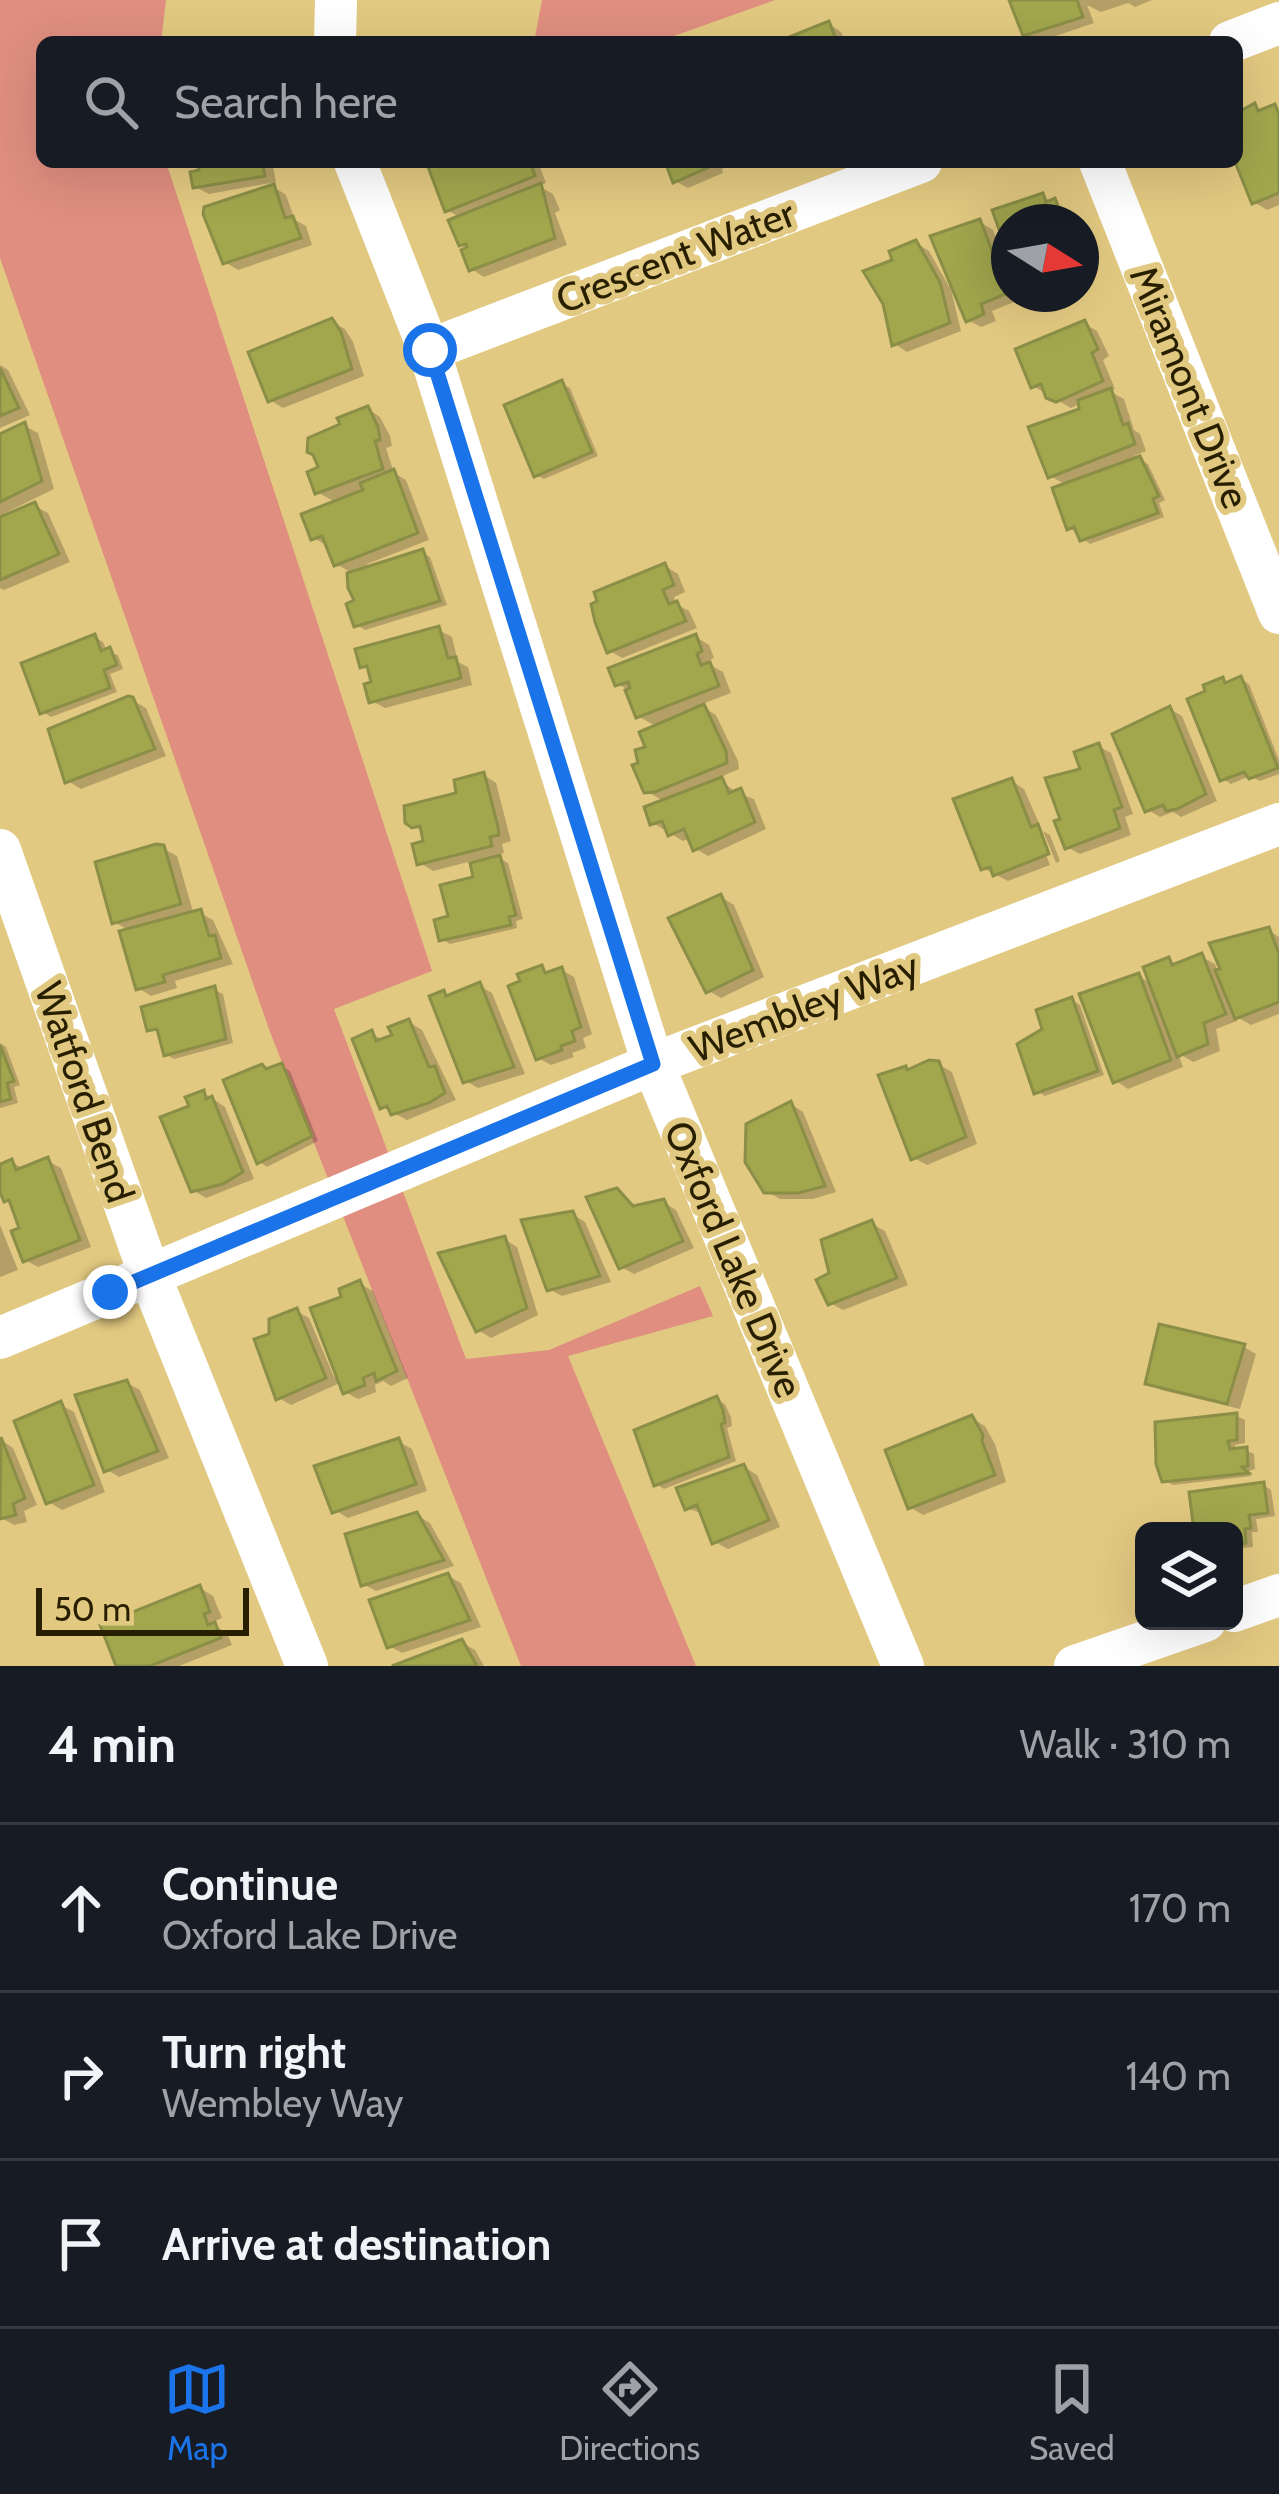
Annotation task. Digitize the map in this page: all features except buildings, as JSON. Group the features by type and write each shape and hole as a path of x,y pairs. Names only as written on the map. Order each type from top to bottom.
{"street":[{"path":"335,36 336,0"},
{"path":"1243,37 1279,23"},
{"name":"Oxford Lake Drive","path":"357,168 430,350 653,1064 903,1666"},
{"name":"Crescent Water","path":"430,350 905,168"},
{"name":"Miramont Drive","path":"1102,168 1279,613"},
{"name":"Wembley Way","path":"0,1338 653,1064 1279,824"},
{"name":"Watford Bend","path":"0,850 150,1276 308,1666"},
{"path":"1243,1608 1279,1595"},
{"path":"1075,1666 1179,1630"}],"shaded area":[{"path":"0,0 166,0 162,36 36,36 36,168 168,168 432,971 334,1009 466,1359 549,1350 700,1286 713,1316 568,1356 696,1666 521,1666 270,1032 0,258"},
{"path":"542,0 775,0 674,36 535,36"}],"route":[{"path":"110,1292 653,1064 430,350"}]}
